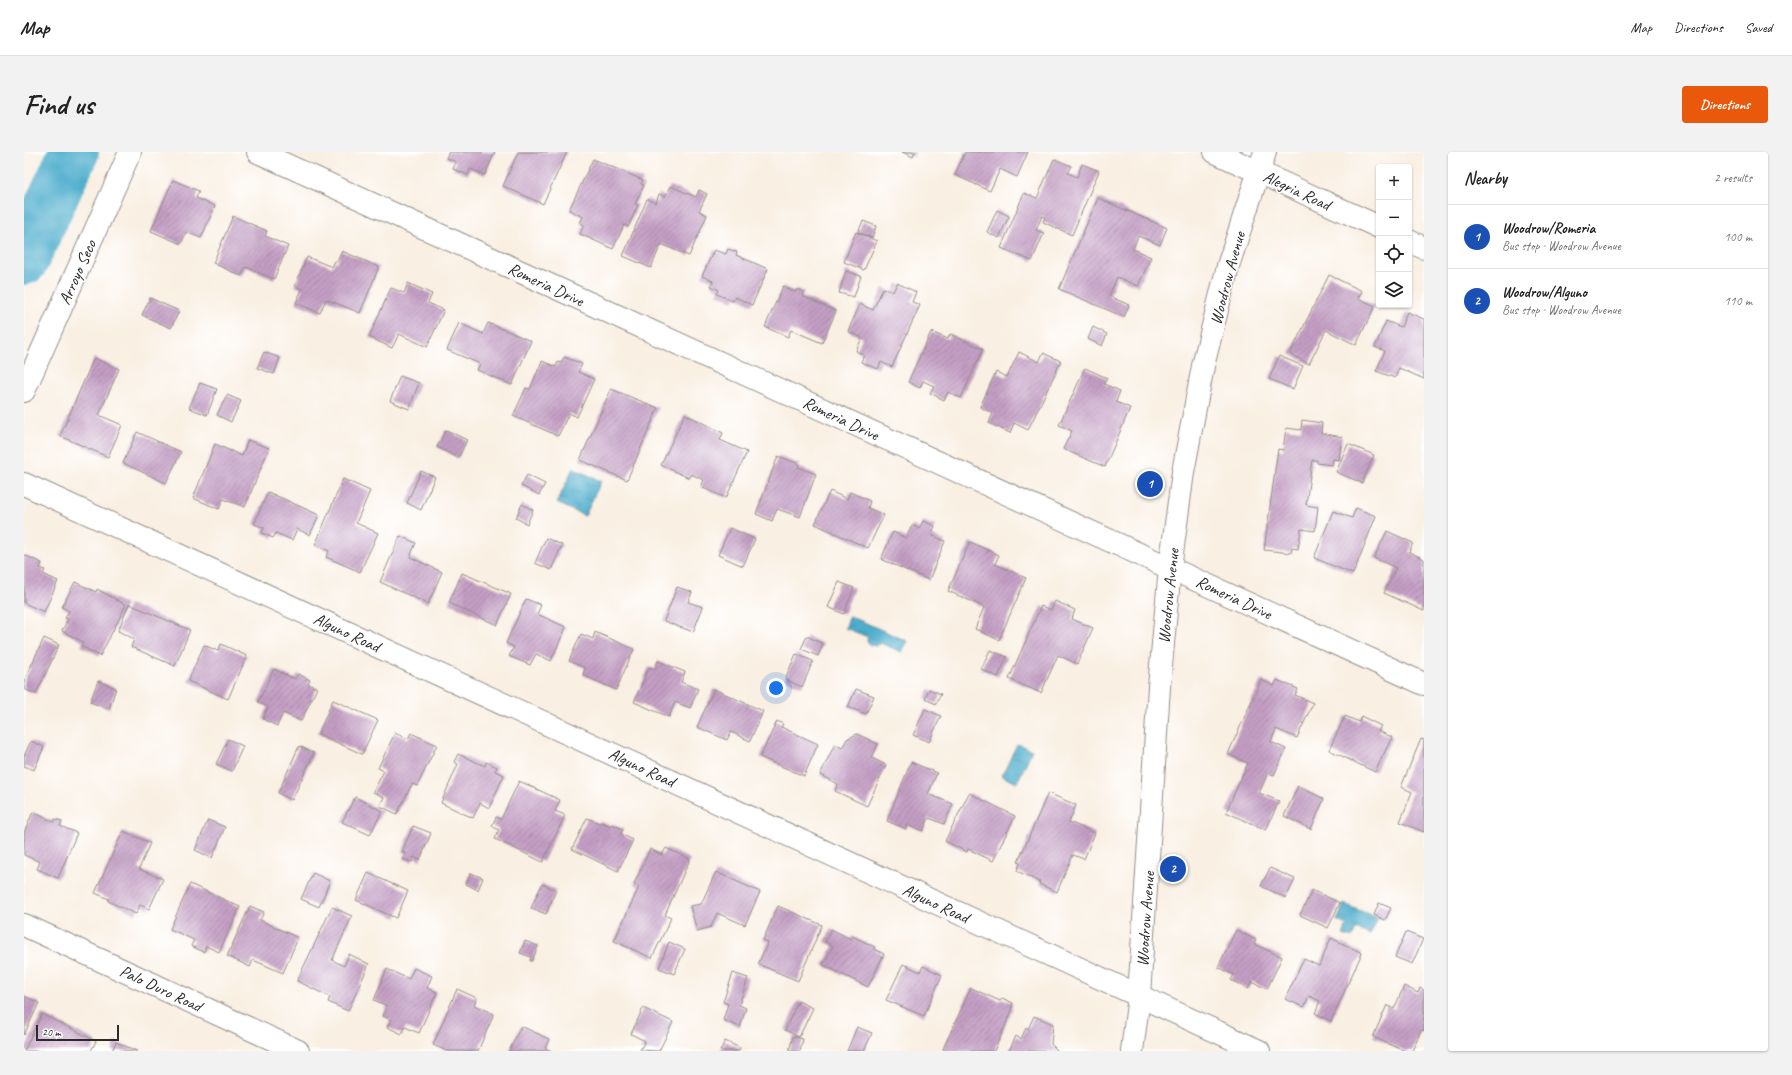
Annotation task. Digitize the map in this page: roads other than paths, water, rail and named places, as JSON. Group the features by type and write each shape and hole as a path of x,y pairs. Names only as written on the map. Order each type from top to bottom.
{"street":[{"name":"Arroyo Seco","path":"24,391 130,152"},
{"name":"Romeria Drive","path":"258,152 1424,684"},
{"name":"Alegria Road","path":"1215,152 1262,162 1376,225"},
{"name":"Woodrow Avenue","path":"1132,1051 1139,996 1159,687 1170,568 1183,472 1204,366 1228,266 1262,162"},
{"path":"1412,242 1424,248"},
{"name":"Alguno Road","path":"24,484 1259,1051"},
{"name":"Palo Duro Road","path":"24,925 298,1051"}],"water":[{"path":"573,468 601,481 585,516 557,503"},
{"path":"850,616 907,641 902,652 880,643 876,646 870,645 867,640 868,637 845,628"},
{"path":"1017,744 1032,750 1017,783 1002,776"},
{"path":"1344,904 1378,918 1370,935 1356,929 1352,938 1343,935 1347,925 1337,921"}],"waterway":[{"path":"24,260 74,152"}],"place":[{"name":"Woodrow/Romeria","path":"1150,484"},
{"name":"Woodrow/Alguno","path":"1173,869"}]}
